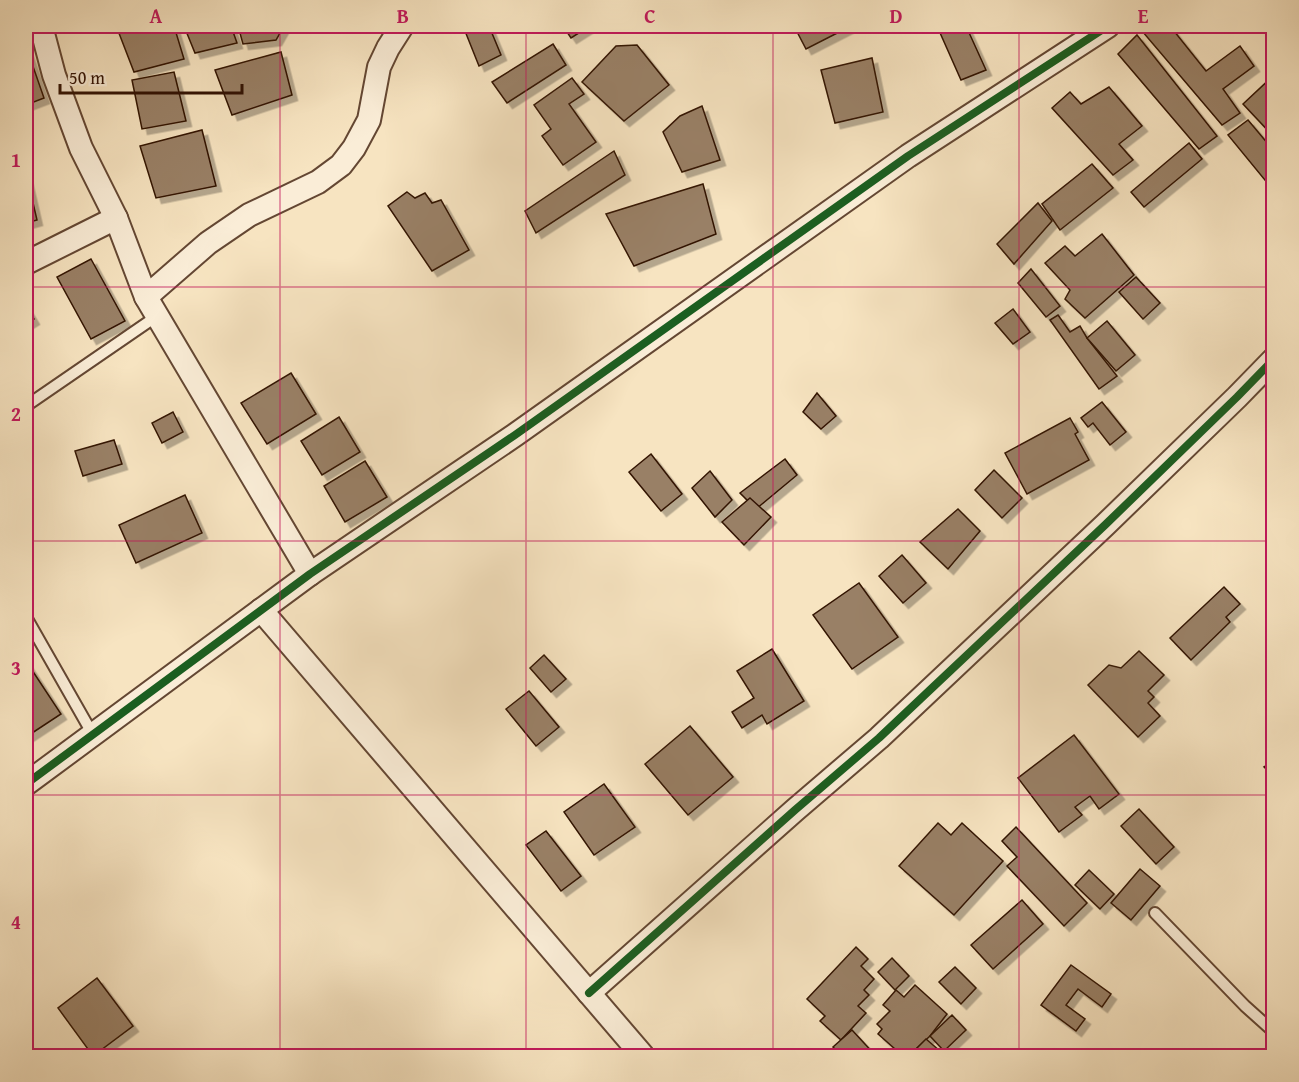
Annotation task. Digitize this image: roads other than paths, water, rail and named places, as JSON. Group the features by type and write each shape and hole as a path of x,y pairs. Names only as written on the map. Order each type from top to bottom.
{"street":[{"path":"41,26 54,75 81,148 116,218 151,307 310,574"},
{"path":"151,307 208,243 249,215 318,182 341,165 354,148 369,120 379,66 402,26"},
{"path":"26,784 310,574 515,435 908,156 1108,26"},
{"path":"26,263 116,218"},
{"path":"589,993 879,738 1105,525 1238,397 1274,359"},
{"path":"261,610 643,1056"}],"lane":[{"path":"26,406 151,307"},
{"path":"26,617 92,733"},
{"path":"1155,913 1245,1006 1274,1032"}]}
